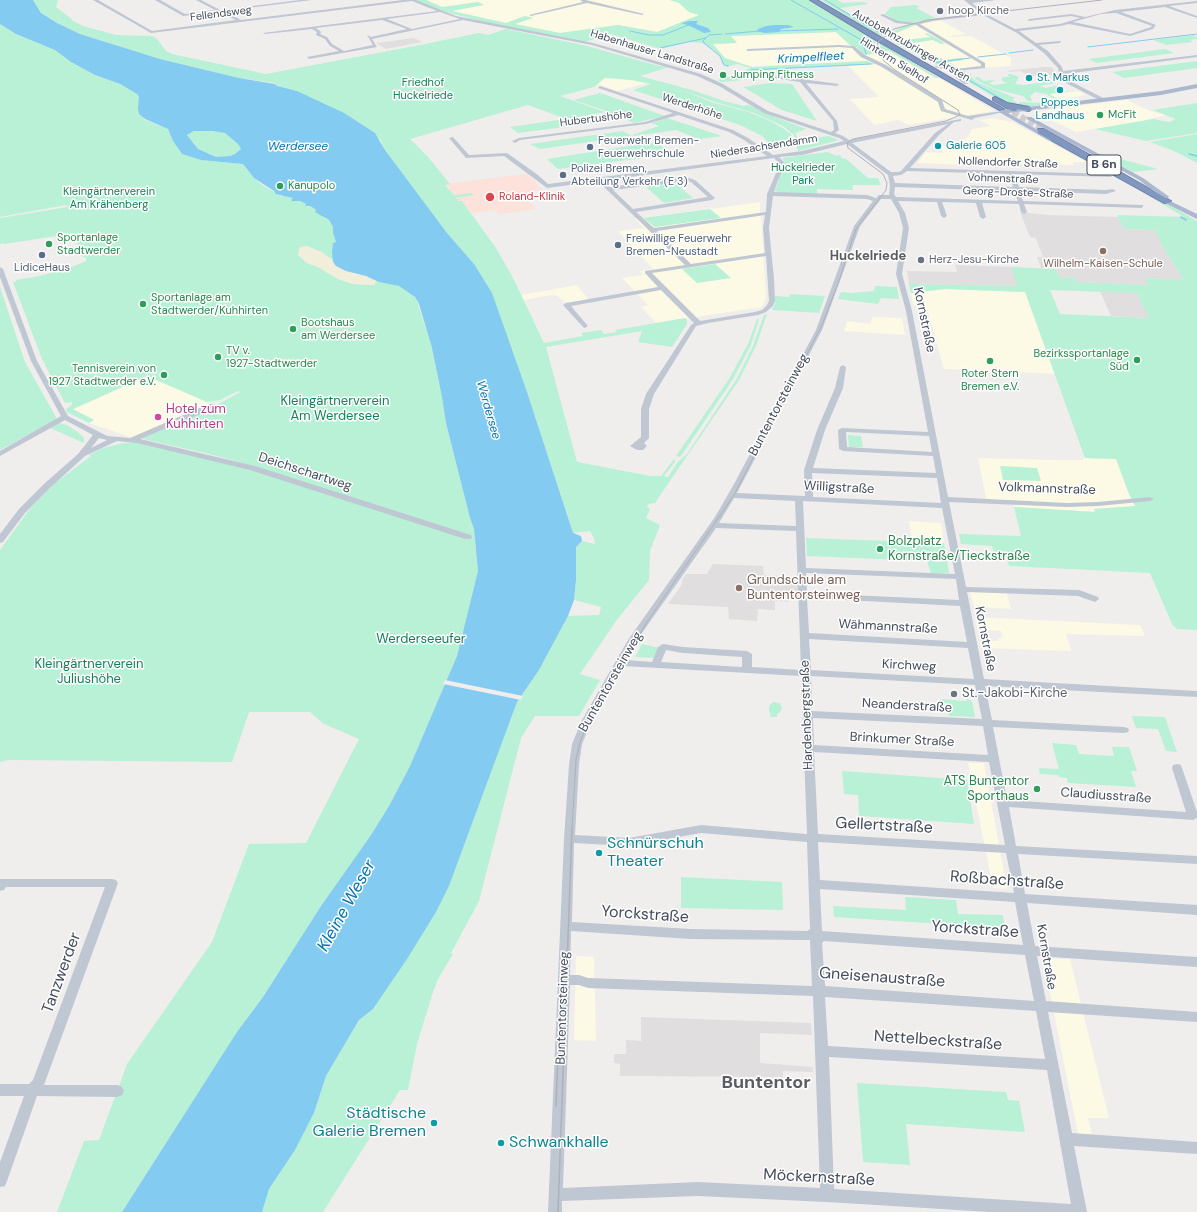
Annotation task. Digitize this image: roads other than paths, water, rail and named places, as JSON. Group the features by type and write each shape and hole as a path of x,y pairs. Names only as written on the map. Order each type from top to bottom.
{"highway":[{"name":"Autobahnzubringer Arsten","path":"813,0 897,50 1007,110"},
{"name":"Autobahnzubringer Arsten","path":"817,0 1007,110"},
{"path":"909,54 966,83 1007,110 1029,109"},
{"name":"B 6n","path":"1156,191 1043,131 1167,201"}],"main road":[{"path":"1007,110 1029,109 1101,100 1197,86"},
{"path":"1007,110 1038,110 1101,100"},
{"path":"1007,110 1032,120 1141,179 1156,191 1195,216"},
{"path":"1007,110 1020,122 1195,216"},
{"path":"1032,120 1030,114 1038,110"},
{"path":"1020,122 1032,120"}],"street":[{"name":"Fellendsweg","path":"95,0 150,34 240,21 412,0"},
{"path":"157,0 184,15 310,0"},
{"path":"198,0 240,21"},
{"path":"282,0 288,2"},
{"name":"Habenhauser Landstraße","path":"412,0 439,11 464,18 600,46 696,74 721,85 766,112 800,125 831,134 846,141"},
{"path":"968,1 994,0"},
{"path":"531,15 584,1 642,14"},
{"path":"968,1 983,14 1020,34 1049,57"},
{"path":"1014,30 1070,23 1085,17 1114,11 1197,2"},
{"path":"1164,6 1197,17"},
{"path":"265,33 439,11"},
{"path":"1070,23 1130,35 1152,28 1154,25 1114,11"},
{"path":"882,15 897,22 917,24 938,19 983,14"},
{"path":"1029,20 1071,15 1085,17"},
{"path":"381,18 410,29"},
{"path":"309,58 376,46 369,37 464,18"},
{"path":"917,24 982,63 975,69 956,75 966,83"},
{"path":"312,27 319,32 317,34 326,38 331,45 343,52"},
{"path":"1027,40 1035,44 1049,57 1068,82 1101,100"},
{"path":"1035,44 1060,42"},
{"name":"Hinterm Sielhof","path":"748,50 851,46 863,56 884,66 940,101 943,110 945,111"},
{"path":"1061,72 1197,56"},
{"path":"936,67 950,70 975,69"},
{"path":"769,77 837,85"},
{"path":"800,80 835,121 837,130 831,134"},
{"name":"Werderhöhe","path":"600,87 738,134 774,157"},
{"path":"1084,102 1090,98 1088,93"},
{"path":"890,174 899,174 906,169 937,134 948,126 959,120 1007,110"},
{"path":"945,111 970,118"},
{"name":"Niedersachsendamm","path":"451,138 468,157 505,154 536,176 547,186 802,153 846,141 941,120 946,117 945,111"},
{"name":"Hubertushöhe","path":"515,141 519,139 646,123 678,113"},
{"path":"948,126 970,118"},
{"name":"Niedersachsendamm","path":"846,141 959,120"},
{"name":"Niedersachsendamm","path":"931,126 948,126"},
{"path":"770,194 867,197 877,200 879,197 893,198 891,191 893,185 890,174 882,166 846,141"},
{"path":"640,443 645,438 645,408 650,394 694,326 698,323 746,316 764,311 772,302 766,228 767,213 770,194 783,164 774,157"},
{"name":"Nollendorfer Straße","path":"906,169 1109,176"},
{"path":"1011,173 1018,189 1016,192 1024,212"},
{"path":"599,180 689,266"},
{"path":"609,189 688,180 693,181 712,198 631,211"},
{"name":"Vohnenstraße","path":"893,185 1113,191"},
{"name":"Buntentorsteinweg","path":"869,210 886,197"},
{"name":"Georg-Droste-Straße","path":"893,198 979,202 1141,206"},
{"name":"Kornstraße","path":"893,198 901,210 906,224 899,272 932,434 1080,1211"},
{"name":"Buntentorsteinweg","path":"555,1212 565,980 569,839 574,765 577,744 588,720 645,622 713,525 732,495 819,330 836,286 854,231 877,200"},
{"path":"939,200 944,216"},
{"path":"979,202 983,217"},
{"path":"652,230 767,213"},
{"path":"698,323 662,288 648,272 768,254"},
{"path":"0,269 34,361 65,417 97,435 114,440 132,440 212,406"},
{"path":"585,326 566,304 662,288"},
{"path":"809,499 808,470 821,430 839,388 843,367"},
{"path":"0,454 65,417"},
{"path":"932,434 842,430 843,449 935,454"},
{"path":"0,540 15,519 32,501 81,456 97,435"},
{"path":"81,456 114,440"},
{"name":"Deichschartweg","path":"132,440 207,456 252,468 468,537"},
{"path":"808,470 940,476"},
{"name":"Willigstraße","path":"732,495 799,499 945,502"},
{"name":"Hardenbergstraße","path":"799,499 812,838 819,933 816,941 822,1051 827,1195"},
{"name":"Volkmannstraße","path":"945,502 1067,505 1098,504 1150,499"},
{"path":"713,525 800,529"},
{"path":"801,570 959,577"},
{"path":"961,589 1079,593 1095,599"},
{"path":"802,595 964,603"},
{"name":"Wähmannstraße","path":"804,636 972,645"},
{"path":"655,665 663,647 684,650 747,654 746,670"},
{"name":"Kirchweg","path":"620,663 1197,694"},
{"name":"Neanderstraße","path":"808,714 1124,730"},
{"name":"Brinkumer Straße","path":"808,748 994,759"},
{"name":"Claudiusstraße","path":"1002,803 1193,816 1177,768"},
{"name":"Gellertstraße","path":"569,839 629,842 701,829 812,838 1197,860"},
{"name":"Tanzwerder","path":"0,887 2,883 112,884 76,986 38,1083 33,1090 0,1181"},
{"name":"Roßbachstraße","path":"815,884 1197,910"},
{"name":"Yorckstraße","path":"566,926 690,934 809,936 819,933 1197,962"},
{"name":"Gneisenaustraße","path":"565,980 594,983 818,991 1197,1017"},
{"name":"Nettelbeckstraße","path":"822,1051 1052,1065"},
{"path":"0,1090 117,1091"},
{"path":"1067,1139 1197,1148"},
{"name":"Möckernstraße","path":"556,1195 698,1189 827,1195 1080,1211"}],"water":[{"path":"0,0 33,0 41,13 57,23 80,34 160,59 239,78 275,84 277,86 297,91 344,113 375,133 385,150 447,233 474,264 492,293 528,395 573,533 581,536 582,541 576,547 576,580 574,600 568,616 539,670 517,702 449,886 436,912 407,959 373,1009 359,1020 326,1076 314,1113 295,1150 269,1189 262,1212 122,1212 237,1032 263,997 321,906 371,835 389,806 410,766 457,656 478,571 474,529 446,423 432,348 419,304 415,297 399,286 379,282 336,266 333,262 332,252 333,243 336,242 333,227 329,220 315,212 316,210 310,206 305,206 306,204 300,201 292,201 291,200 293,198 276,194 274,191 254,178 243,164 201,160 182,154 173,141 168,129 145,119 139,114 139,97 137,94 120,84 95,75 71,62 55,50 16,34 0,24","holes":["194,131 225,133 238,144 241,149 230,156 216,157 198,149 187,135"]},
{"path":"698,21 696,24 708,28 711,32 704,33 681,23"},
{"path":"788,25 794,27 781,29 779,32 765,33 757,31 758,29 766,26"}],"waterway":[{"name":"Krimpelfleet","path":"791,0 858,38 862,41 866,54"},
{"path":"825,0 880,33 948,68"},
{"path":"630,31 649,35 663,35 691,24"},
{"path":"778,31 838,29"},
{"path":"725,34 760,31"},
{"path":"706,38 709,35 722,34"},
{"path":"1088,47 1197,34"},
{"path":"660,48 706,38"},
{"name":"Krimpelfleet","path":"706,38 703,41 704,43 720,56 724,65 728,66"},
{"path":"1009,53 1033,50"},
{"path":"978,57 1006,54"},
{"path":"938,62 970,58"},
{"name":"Krimpelfleet","path":"751,70 871,64"},
{"path":"960,75 1008,103"},
{"path":"1189,154 1197,156"},
{"path":"1181,217 1186,220"}],"tunnel":[{"path":"1005,108 1045,130"}],"tram line":[{"path":"572,829 576,760 580,742 587,725 647,622 734,495 822,325 839,281 856,229 886,190 887,183 883,174 848,148 847,143 853,139 946,121 960,115 958,110 895,70 884,61 877,51 878,42 894,29 927,20 1102,0"},
{"path":"558,1212 572,828"},
{"path":"556,1106 559,1026"}],"place":[{"name":"hoop Kirche","path":"940,11"},
{"name":"Jumping Fitness","path":"723,75"},
{"name":"St. Markus","path":"1029,78"},
{"name":"Poppes Landhaus","path":"1060,90"},
{"name":"McFit","path":"1100,115"},
{"name":"Galerie 605","path":"938,146"},
{"name":"Feuerwehr Bremen- Feuerwehrschule","path":"590,147"},
{"name":"Polizei Bremen, Abteilung Verkehr (E 3)","path":"563,175"},
{"name":"Kanupolo","path":"280,186"},
{"name":"Roland-Klinik","path":"490,197"},
{"name":"Sportanlage Stadtwerder","path":"49,244"},
{"name":"Freiwillige Feuerwehr Bremen-Neustadt","path":"618,245"},
{"name":"Wilhelm-Kaisen-Schule","path":"1103,251"},
{"name":"LidiceHaus","path":"42,255"},
{"name":"Herz-Jesu-Kirche","path":"921,260"},
{"name":"Sportanlage am Stadtwerder/Kuhhirten","path":"143,304"},
{"name":"Bootshaus am Werdersee","path":"293,329"},
{"name":"TV v. 1927-Stadtwerder","path":"218,357"},
{"name":"Bezirkssportanlage Süd","path":"1137,360"},
{"name":"Roter Stern Bremen e.V.","path":"990,361"},
{"name":"Tennisverein von 1927 Stadtwerder e.V.","path":"164,375"},
{"name":"Hotel zum Kuhhirten","path":"158,417"},
{"name":"Bolzplatz Kornstraße/Tieckstraße","path":"880,549"},
{"name":"Grundschule am Buntentorsteinweg","path":"739,588"},
{"name":"St.-Jakobi-Kirche","path":"954,694"},
{"name":"ATS Buntentor Sporthaus","path":"1037,789"},
{"name":"Schnürschuh Theater","path":"599,853"},
{"name":"Städtische Galerie Bremen","path":"434,1123"},
{"name":"Schwankhalle","path":"501,1143"}],"district":[{"name":"Huckelriede","path":"868,257"},
{"name":"Buntentor","path":"766,1083"}],"park label":[{"name":"Friedhof Huckelriede","path":"423,89"},
{"name":"Huckelrieder Park","path":"803,174"},
{"name":"Kleingärtnerverein Am Krähenberg","path":"109,198"},
{"name":"Kleingärtnerverein Am Werdersee","path":"335,410"},
{"name":"Werderseeufer","path":"421,640"},
{"name":"Kleingärtnerverein Juliushöhe","path":"89,672"}],"water label":[{"name":"Werdersee","path":"298,147"},
{"name":"Werdersee","path":"488,410"},
{"name":"Kleine Weser","path":"347,906"}]}
